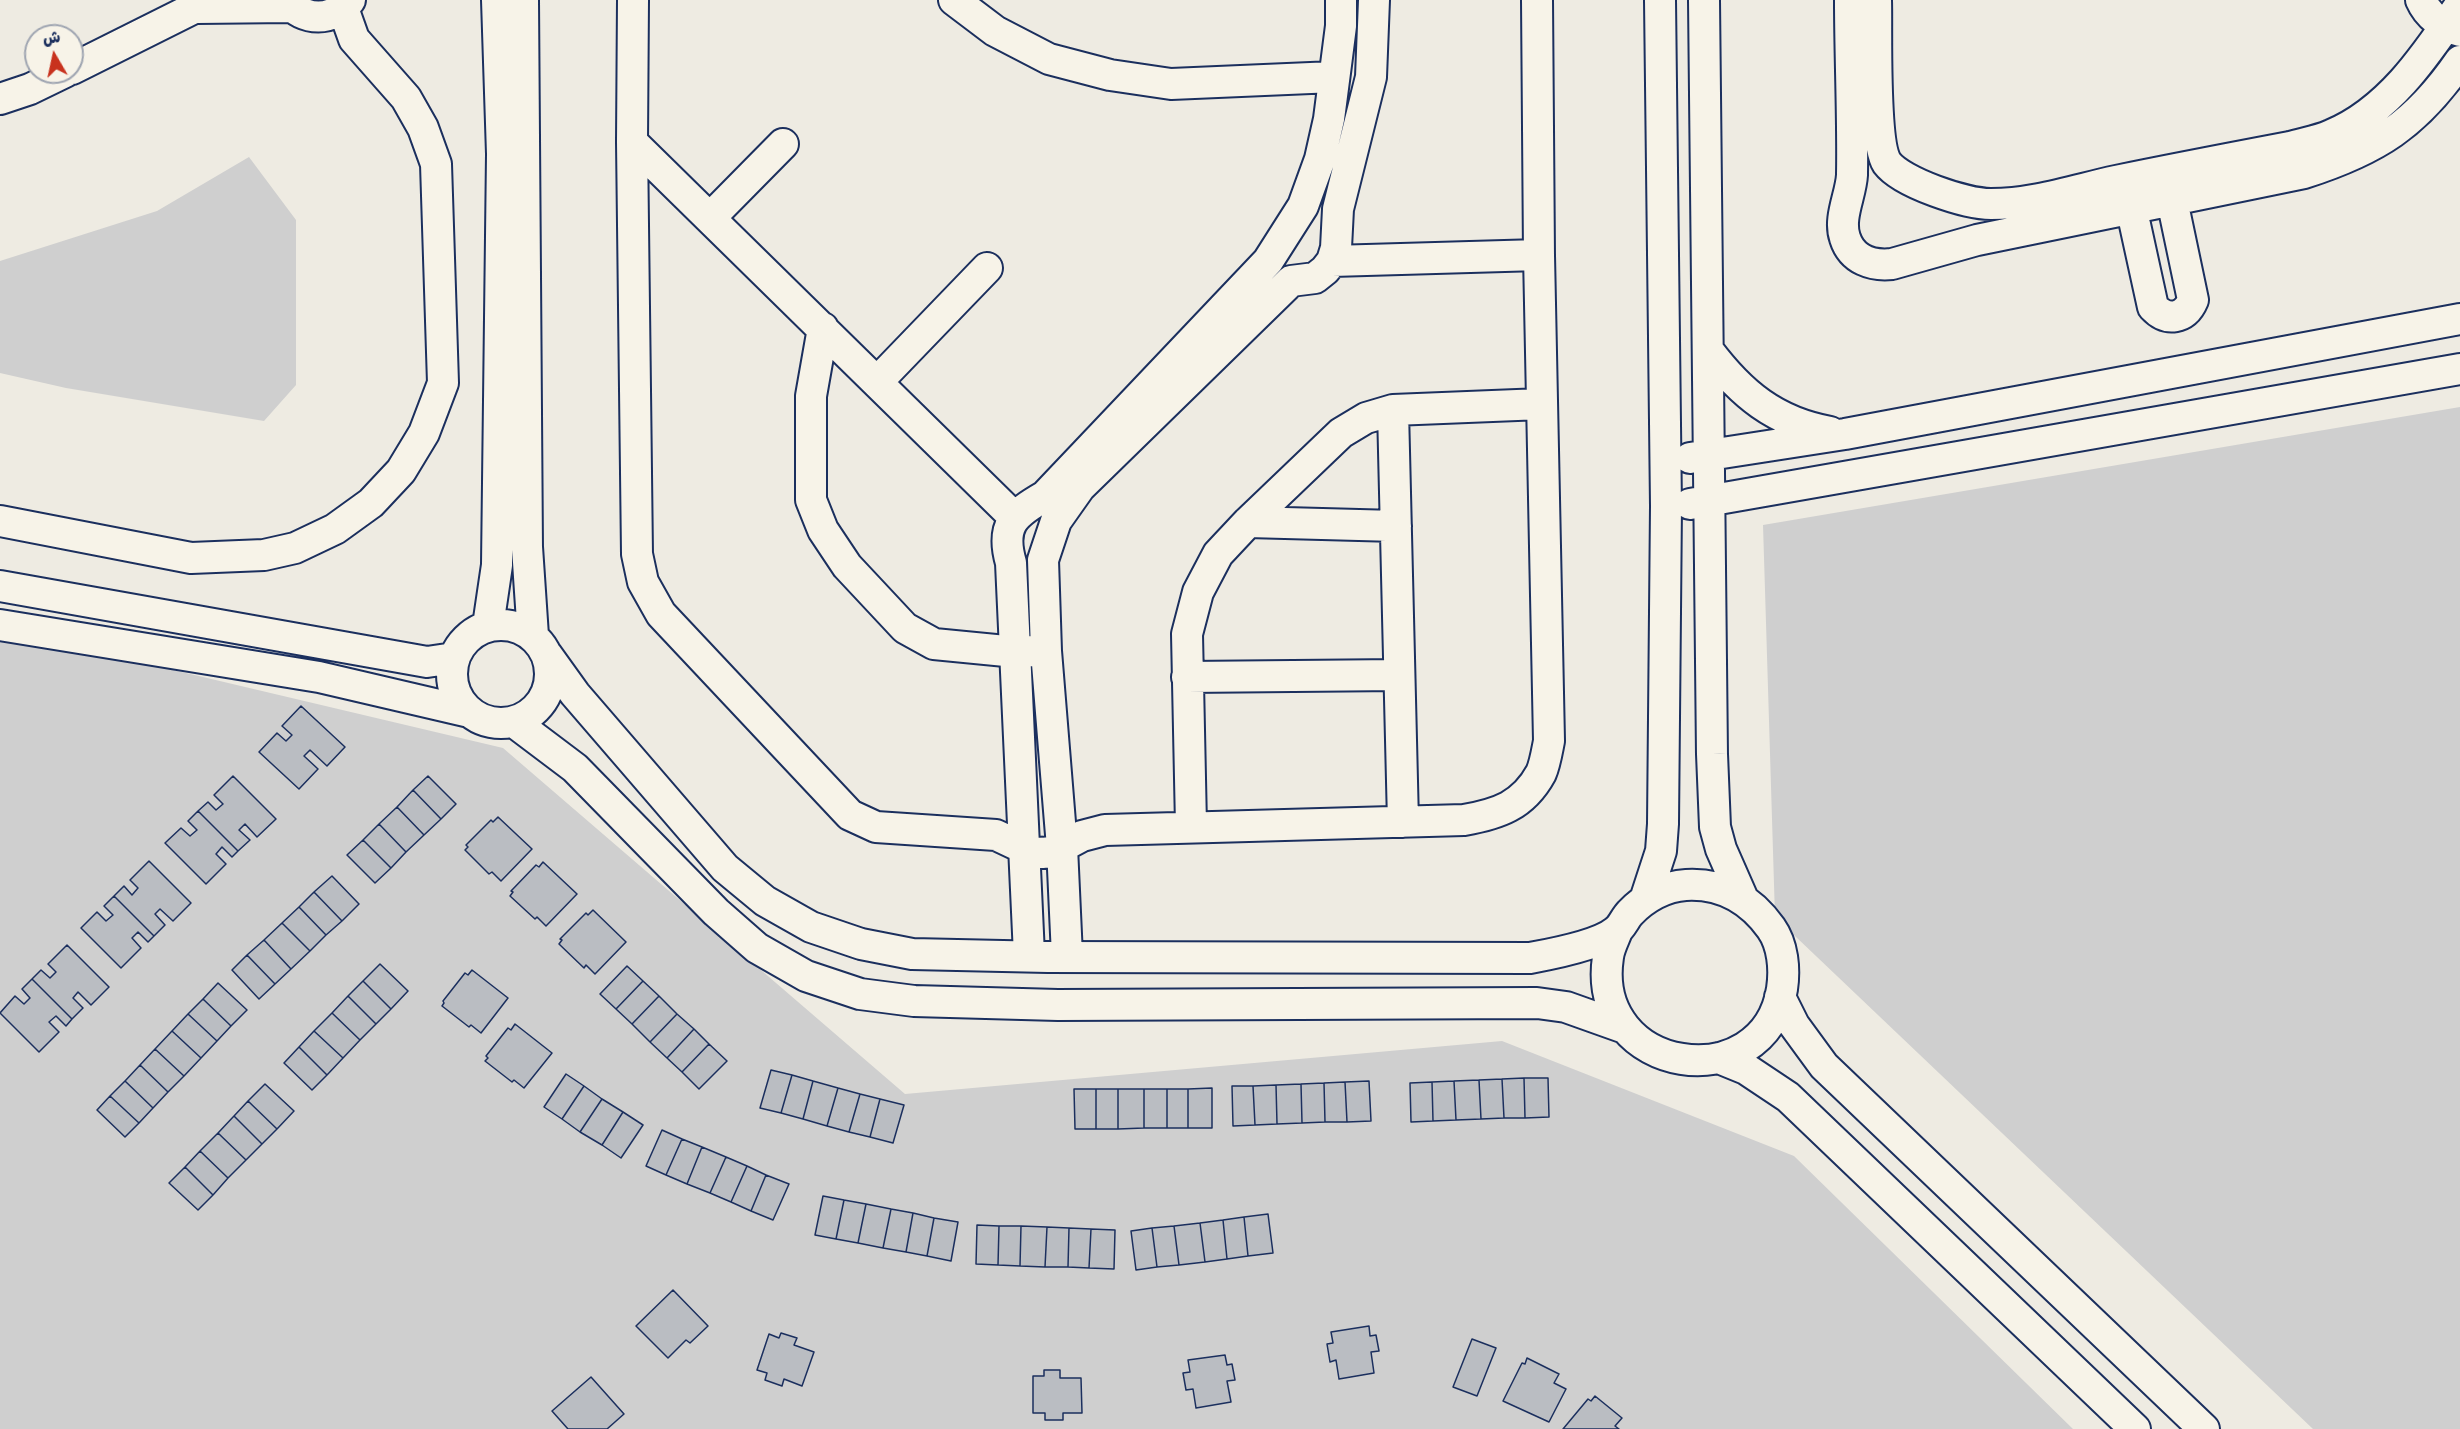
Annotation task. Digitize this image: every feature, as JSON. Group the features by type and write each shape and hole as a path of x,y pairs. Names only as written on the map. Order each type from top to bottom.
{"street":[{"path":"488,626 497,565 502,154 497,0"},
{"path":"0,625 319,677 421,703 469,712 491,723 514,722 535,710 543,701 551,679 540,646 527,547 523,0"},
{"path":"633,0 632,142 637,554 644,582 669,623 850,815 876,827 996,835 1023,848 1042,853 1062,847 1082,836 1105,830 1464,820 1495,815 1522,798 1541,772 1549,741 1539,255 1537,0"},
{"path":"954,0 994,31 1049,59 1110,75 1171,84 1334,77"},
{"path":"1048,956 1023,848 1016,652 1008,528 1014,517 1046,496 1268,261 1304,206 1329,119 1341,26 1341,0"},
{"path":"1050,1005 1048,956 1062,847 1046,651 1043,560 1056,521 1080,487 1291,281 1315,278 1332,261 1336,248 1338,209 1371,77 1374,0"},
{"path":"1645,900 1661,851 1663,824 1666,462 1660,0"},
{"path":"1704,0 1712,754 1715,826 1720,849 1743,899"},
{"path":"1850,0 1852,177 1843,226 1844,238 1858,257 1880,266 1977,240 2304,173 2346,159 2386,138 2421,111 2460,62"},
{"path":"1876,0 1878,117 1881,150 1887,162 1896,171 1947,195 1988,204 2035,199 2290,147 2331,135 2366,116 2396,89 2455,21"},
{"path":"2421,0 2433,17 2455,21"},
{"path":"0,521 191,558 264,555 295,548 335,529 371,503 401,471 424,433 443,383 436,164 423,128 406,98 354,39 347,4 333,14 322,17 310,16 289,3 203,4 84,63"},
{"path":"0,99 40,84"},
{"path":"632,142 1014,517"},
{"path":"710,218 783,144"},
{"path":"1852,177 1896,171"},
{"path":"2125,179 2153,307 2164,316 2172,317 2185,312 2193,300 2166,171"},
{"path":"1332,261 1539,255"},
{"path":"1268,261 1291,281"},
{"path":"878,381 987,268"},
{"path":"1666,462 1845,435 2460,319"},
{"path":"824,328 811,396 811,500 823,530 847,566 905,628 934,644 1016,652 1046,651"},
{"path":"1708,350 1736,384 1753,399 1781,417 1812,429 1845,435"},
{"path":"1666,506 1710,503 2460,369"},
{"path":"1191,826 1187,634 1197,592 1218,554 1341,433 1366,418 1393,410 1542,404"},
{"path":"1393,410 1403,822"},
{"path":"1248,522 1396,526"},
{"path":"1011,563 1043,560"},
{"path":"0,585 427,662 454,658"},
{"path":"469,712 455,693 452,669 454,658 467,638 488,626 512,626 540,646 575,694 725,868 765,901 811,927 861,944 912,954 1530,958 1566,951 1617,931"},
{"path":"1187,677 1400,675"},
{"path":"514,722 574,768 724,920 757,948 806,976 860,994 914,1001 1050,1005 1538,1003 1566,1007 1625,1028"},
{"path":"1684,885 1705,885 1725,890 1743,899 1761,913 1774,932 1781,953 1784,975 1780,997 1772,1018 1758,1036 1740,1050 1719,1058 1693,1061 1667,1057 1644,1046 1625,1028 1612,1006 1606,981 1608,955 1617,931 1629,914 1645,900 1664,890 1684,885"},
{"path":"1780,997 1794,1025 1824,1066 2204,1429"},
{"path":"1719,1058 1746,1069 1788,1097 2135,1429"}],"shaded area":[{"path":"249,157 296,220 296,385 264,421 66,388 0,373 0,261 157,211"},
{"path":"2460,407 2460,1429 2313,1429 1775,917 1763,525"},
{"path":"0,629 503,748 905,1094 1502,1041 1794,1156 2073,1429 0,1429"}],"building":[{"path":"301,706 345,747 327,766 310,750 304,756 318,769 299,789 259,752 277,733 286,741 292,735 282,726"},
{"path":"233,776 276,819 257,837 245,824 239,830 250,840 238,851 198,811 208,802 216,810 223,804 214,795"},
{"path":"428,776 456,804 441,819 413,790"},
{"path":"413,790 441,819 424,835 397,807"},
{"path":"397,807 424,835 406,852 379,824"},
{"path":"198,811 238,851 232,857 222,847 216,854 226,864 206,884 165,843 181,828 190,836 197,830 188,821"},
{"path":"498,817 532,849 501,881 492,872 489,874 465,850 468,847 466,845 491,820 493,822"},
{"path":"379,824 406,852 391,868 363,840"},
{"path":"363,840 391,868 375,883 347,855"},
{"path":"149,861 191,903 173,921 160,909 155,914 165,925 154,936 114,896 124,886 132,895 138,888 130,880"},
{"path":"543,862 577,894 546,926 510,896 513,892 511,891 536,865 539,867"},
{"path":"332,876 359,904 342,921 314,892"},
{"path":"314,892 342,921 326,935 299,907"},
{"path":"114,896 154,936 148,942 138,932 132,938 141,948 121,968 81,928 97,912 106,921 113,915 104,906"},
{"path":"299,907 326,935 310,951 282,923"},
{"path":"593,910 626,942 595,974 586,965 584,968 559,944 562,940 560,939 586,913 588,915"},
{"path":"282,923 310,951 291,969 264,940"},
{"path":"264,940 291,969 275,984 247,955"},
{"path":"67,945 109,987 91,1005 78,992 73,998 83,1008 72,1019 32,979 41,970 50,978 56,972 48,964"},
{"path":"247,955 275,984 259,999 232,970"},
{"path":"380,964 408,991 391,1009 363,981"},
{"path":"627,966 643,981 616,1009 600,994"},
{"path":"472,970 508,998 481,1033 471,1025 469,1027 442,1006 443,1001 465,973 468,975"},
{"path":"32,979 72,1019 66,1026 56,1016 49,1022 59,1032 39,1052 0,1013 15,996 24,1004 30,998 22,989"},
{"path":"363,981 391,1009 376,1024 348,996"},
{"path":"643,981 659,996 632,1024 616,1009"},
{"path":"218,983 247,1010 231,1026 203,999"},
{"path":"348,996 376,1024 360,1040 332,1013"},
{"path":"659,996 677,1014 650,1042 632,1024"},
{"path":"203,999 231,1026 217,1041 188,1014"},
{"path":"332,1013 360,1040 343,1058 314,1031"},
{"path":"188,1014 217,1041 201,1058 172,1031"},
{"path":"677,1014 694,1029 667,1058 650,1042"},
{"path":"515,1024 552,1053 524,1088 514,1080 512,1082 485,1061 488,1058 486,1056 508,1028 511,1030"},
{"path":"694,1029 709,1044 682,1072 667,1058"},
{"path":"172,1031 201,1058 184,1076 155,1049"},
{"path":"314,1031 343,1058 327,1075 299,1047"},
{"path":"709,1044 727,1061 699,1089 682,1072"},
{"path":"299,1047 327,1075 312,1090 284,1063"},
{"path":"155,1049 184,1076 168,1092 140,1065"},
{"path":"140,1065 168,1092 153,1108 125,1081"},
{"path":"771,1070 792,1075 781,1113 760,1108"},
{"path":"566,1074 584,1086 562,1119 544,1107"},
{"path":"792,1075 813,1081 803,1119 781,1113"},
{"path":"1524,1078 1525,1118 1504,1118 1502,1079"},
{"path":"1524,1078 1548,1078 1549,1117 1525,1118"},
{"path":"1502,1079 1504,1118 1481,1119 1479,1080"},
{"path":"1479,1080 1481,1119 1456,1120 1454,1081"},
{"path":"125,1081 153,1108 139,1123 110,1096"},
{"path":"813,1081 838,1088 827,1126 803,1119"},
{"path":"1369,1081 1371,1121 1347,1122 1345,1082"},
{"path":"1454,1081 1456,1120 1433,1121 1432,1082"},
{"path":"1345,1082 1347,1122 1325,1122 1324,1083"},
{"path":"1432,1082 1433,1121 1411,1122 1410,1083"},
{"path":"1324,1083 1325,1122 1302,1123 1301,1084"},
{"path":"265,1084 294,1111 277,1129 248,1101"},
{"path":"1301,1084 1302,1123 1277,1124 1276,1085"},
{"path":"1276,1085 1277,1124 1255,1125 1253,1086"},
{"path":"584,1086 602,1099 580,1132 562,1119"},
{"path":"1232,1086 1253,1086 1255,1125 1233,1126"},
{"path":"838,1088 860,1094 849,1132 827,1126"},
{"path":"1212,1088 1212,1128 1188,1128 1188,1089"},
{"path":"1074,1089 1096,1089 1096,1129 1075,1129"},
{"path":"1096,1089 1118,1089 1118,1129 1096,1129"},
{"path":"1118,1089 1144,1089 1144,1128 1118,1129"},
{"path":"1144,1089 1167,1089 1167,1128 1144,1128"},
{"path":"1167,1089 1188,1089 1188,1128 1167,1128"},
{"path":"860,1094 880,1099 870,1137 849,1132"},
{"path":"110,1096 139,1123 125,1137 97,1110"},
{"path":"602,1099 623,1112 602,1145 580,1132"},
{"path":"880,1099 904,1105 893,1143 870,1137"},
{"path":"248,1101 277,1129 262,1144 234,1116"},
{"path":"623,1112 643,1125 621,1158 602,1145"},
{"path":"234,1116 262,1144 246,1160 218,1133"},
{"path":"662,1130 682,1139 666,1175 646,1166"},
{"path":"218,1133 246,1160 228,1178 200,1151"},
{"path":"682,1139 702,1147 687,1184 666,1175"},
{"path":"702,1147 726,1157 710,1193 687,1184"},
{"path":"200,1151 228,1178 213,1195 185,1167"},
{"path":"726,1157 747,1166 731,1202 710,1193"},
{"path":"747,1166 766,1175 751,1211 731,1202"},
{"path":"185,1167 213,1195 198,1210 169,1183"},
{"path":"766,1175 789,1184 773,1220 751,1211"},
{"path":"823,1196 844,1200 836,1239 815,1235"},
{"path":"844,1200 866,1204 858,1243 836,1239"},
{"path":"866,1204 891,1209 883,1248 858,1243"},
{"path":"891,1209 913,1213 906,1252 883,1248"},
{"path":"913,1213 934,1218 927,1256 906,1252"},
{"path":"1268,1214 1273,1253 1248,1256 1244,1217"},
{"path":"1244,1217 1248,1256 1227,1259 1223,1220"},
{"path":"934,1218 958,1222 951,1261 927,1256"},
{"path":"1223,1220 1227,1259 1205,1262 1200,1223"},
{"path":"1200,1223 1205,1262 1179,1265 1174,1226"},
{"path":"977,1225 999,1226 998,1265 976,1264"},
{"path":"999,1226 1021,1226 1020,1266 998,1265"},
{"path":"1021,1226 1047,1227 1045,1267 1020,1266"},
{"path":"1174,1226 1179,1265 1157,1267 1152,1228"},
{"path":"1047,1227 1069,1228 1068,1267 1045,1267"},
{"path":"1069,1228 1091,1229 1089,1268 1068,1267"},
{"path":"1152,1228 1157,1267 1136,1270 1131,1231"},
{"path":"1091,1229 1115,1230 1114,1269 1089,1268"},
{"path":"673,1290 708,1326 690,1343 686,1340 668,1358 636,1326"},
{"path":"1369,1326 1370,1336 1376,1335 1379,1351 1371,1352 1374,1373 1339,1379 1336,1360 1330,1362 1327,1344 1333,1343 1331,1332"},
{"path":"781,1333 797,1338 794,1345 814,1352 802,1386 784,1379 782,1386 765,1380 767,1373 757,1370 769,1334 779,1338"},
{"path":"1472,1339 1496,1348 1477,1396 1453,1387"},
{"path":"1225,1355 1227,1365 1232,1364 1235,1380 1227,1381 1231,1402 1196,1408 1193,1389 1186,1390 1183,1373 1190,1372 1188,1360"},
{"path":"1527,1358 1559,1374 1554,1383 1566,1389 1549,1422 1503,1401 1522,1363 1525,1364"},
{"path":"1044,1370 1060,1370 1060,1378 1081,1378 1082,1413 1063,1413 1063,1420 1045,1420 1045,1413 1033,1413 1033,1376 1044,1376"},
{"path":"591,1377 624,1414 607,1429 568,1429 552,1411"},
{"path":"1595,1396 1622,1418 1615,1426 1619,1429 1563,1429 1588,1399 1591,1401"}]}
